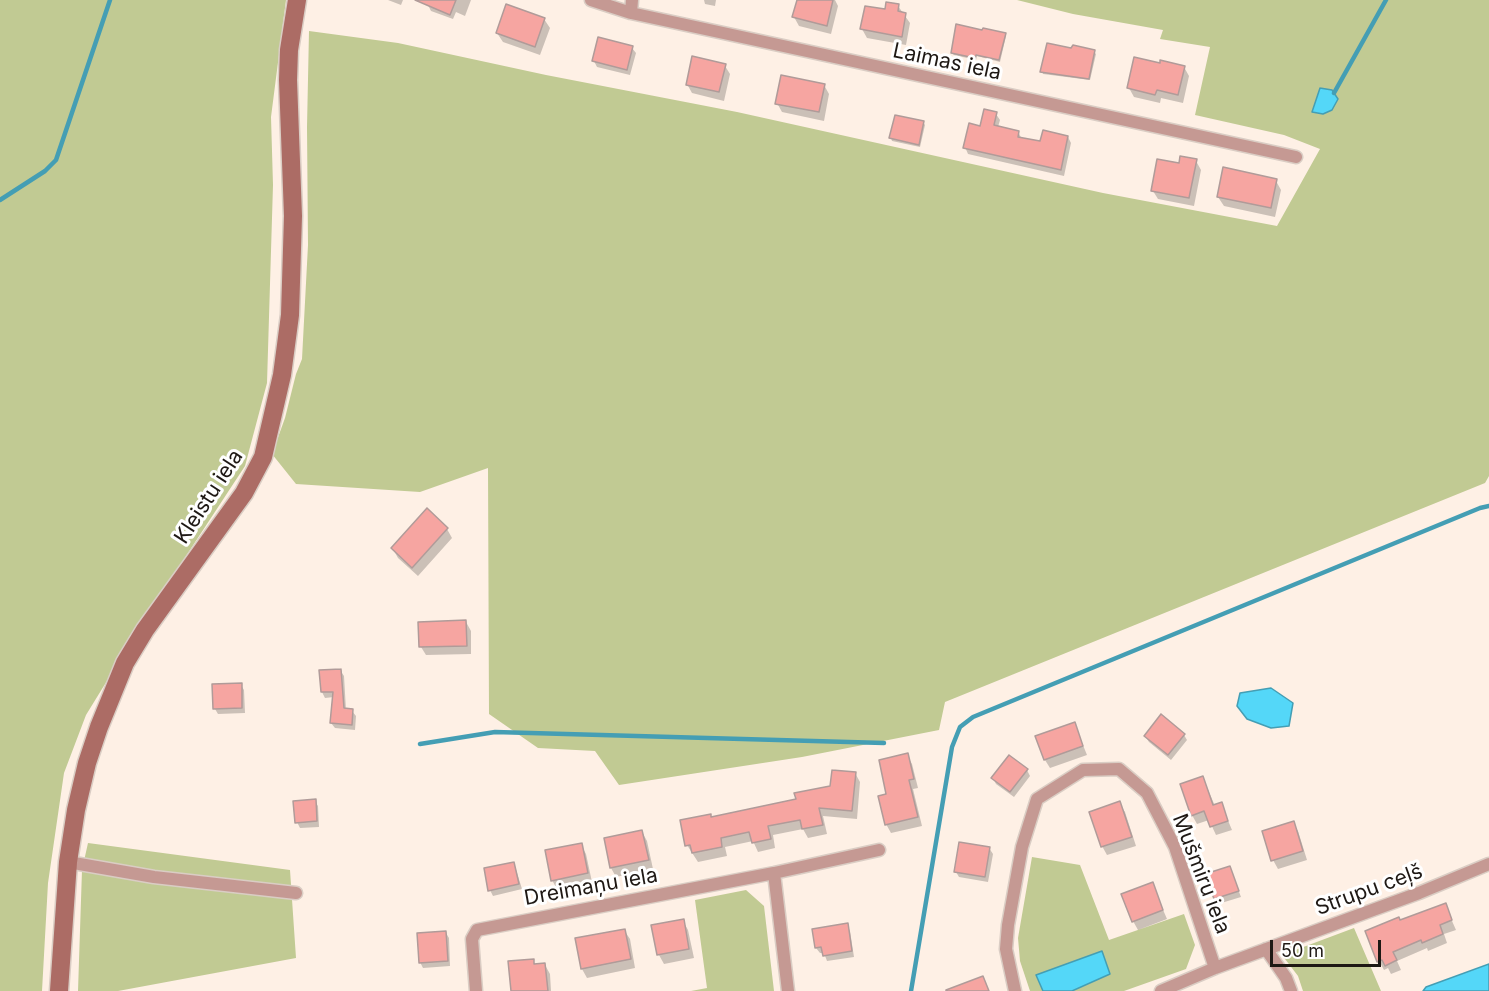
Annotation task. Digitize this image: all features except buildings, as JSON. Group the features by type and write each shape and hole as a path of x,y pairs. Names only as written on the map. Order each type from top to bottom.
{"street":[{"name":"Kleistu iela","path":"59,991 68,862 76,810 87,762 99,727 125,663 145,630 244,493 263,457 282,375 290,315 293,216 288,80 289,50 297,0"},
{"name":"Laimas iela","path":"591,0 631,13 1296,157"},
{"path":"631,13 632,0"},
{"name":"Mušmiru iela","path":"1015,991 1006,949 1022,847 1037,799 1083,771 1119,769 1147,793 1174,847 1215,968"},
{"name":"Dreimaņu iela","path":"476,991 472,939 477,930 774,873 879,850"},
{"path":"68,862 154,877 296,893"},
{"name":"Strupu ceļš","path":"1161,991 1215,968 1419,893 1489,864"},
{"path":"774,873 788,991"},
{"path":"1266,949 1286,978 1291,991"}],"green space":[{"path":"0,0 286,0 271,117 273,185 267,383 245,466 148,614 86,715 64,773 48,883 42,991 0,991"},
{"path":"1017,0 1489,0 1489,476 1485,483 945,702 939,730 802,757 619,785 595,751 538,748 489,714 488,468 420,492 296,484 272,454 302,359 308,245 309,31 398,43 546,75 737,112 1103,193 1277,226 1320,149 1284,135 1195,115 1210,47 1160,39 1163,30 1073,14"},
{"path":"88,843 290,870 296,958 118,991 78,991 82,870"},
{"path":"1032,857 1080,865 1109,940 1184,914 1195,945 1186,969 1124,991 1030,991 1020,961 1018,938"},
{"path":"746,890 764,906 774,991 691,991 707,988 695,900"},
{"path":"1354,928 1381,991 1303,991 1298,976 1282,955"}],"water":[{"path":"1320,88 1332,90 1338,99 1332,110 1323,114 1312,112"},
{"path":"1271,688 1293,703 1289,726 1271,728 1247,719 1237,706 1240,693"},
{"path":"1102,951 1110,974 1072,991 1043,991 1036,975"},
{"path":"1489,964 1489,991 1423,991 1426,987"}],"waterway":[{"path":"0,200 45,171 56,160 110,0"},
{"path":"1334,93 1386,0"},
{"path":"911,991 952,747 960,727 973,717 1489,506"},
{"path":"420,744 495,732 884,743"}]}
